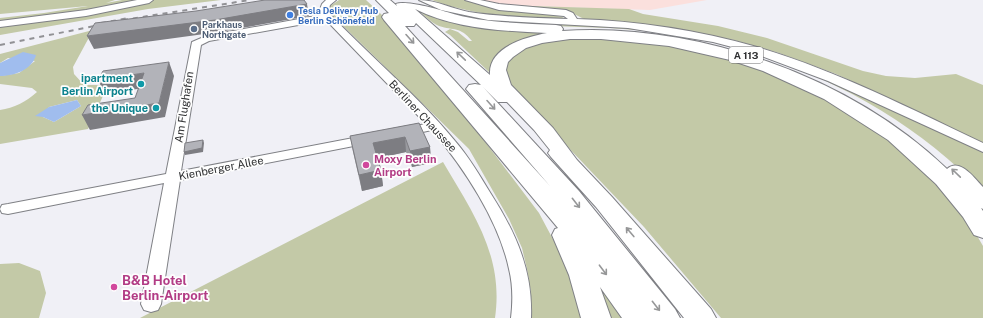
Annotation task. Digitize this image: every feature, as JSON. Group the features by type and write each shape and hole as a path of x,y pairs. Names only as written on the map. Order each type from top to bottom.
{"highway":[{"path":"374,0 438,70 557,209 639,318"},
{"path":"382,0 453,65 526,144 571,196 665,318"},
{"path":"397,0 444,40 568,162 604,202 701,318"},
{"name":"A 113","path":"408,0 433,11 467,20 520,28 612,31 657,36 706,45 771,63 844,95 910,134 944,161 983,201"},
{"path":"568,162 547,132 503,86 498,76 498,64 514,49 552,37 587,34 653,39 700,48 763,67 802,82 860,112 885,128 928,164 962,200 983,229"},
{"path":"490,132 558,224 578,264 596,318"}],"street":[{"path":"0,22 73,12 136,0"},
{"path":"0,22 79,14 149,0"},
{"path":"328,17 323,9 326,4 332,0"},
{"path":"422,0 449,10 483,17 527,21 629,25 673,31 728,42 776,56 838,80 983,148"},
{"path":"469,0 499,7 566,13 570,15 574,22"},
{"name":"Berliner Chaussee","path":"328,17 434,126 459,155 495,212 510,242 518,265 521,290 521,318"},
{"name":"Am Flughafen","path":"151,304 192,55 198,42 206,39 328,17"},
{"name":"Kienberger Allee","path":"8,209 434,126"}],"shaded area":[{"path":"480,0 707,0 650,10 501,5"}],"green space":[{"path":"0,0 115,0 106,3 122,0 221,0 148,9 0,35 0,18 88,6 0,14"},
{"path":"339,0 366,0 381,14 486,143 539,213 563,258 571,279 582,318 530,318 531,293 522,248 509,219 469,149 331,14 328,9"},
{"path":"432,0 465,0 494,7 564,17 560,19 479,13"},
{"path":"501,5 629,9 643,14 718,26 767,38 863,71 886,76 915,78 956,74 983,85 983,143 836,74 779,53 734,40 667,27 586,20 568,11 560,9"},
{"path":"414,6 521,29 577,31 534,37 490,73 445,32 450,29 458,32 469,41 472,41 468,36 460,31 436,25"},
{"path":"452,13 492,20 628,26 724,42 807,69 983,152 983,192 946,158 906,127 863,100 818,78 771,59 722,45 673,35 623,29 518,24 492,21"},
{"path":"93,30 73,67 74,74 84,85 104,85 107,87 88,129 0,144 0,110 20,104 37,92 32,88 0,84 0,76 19,73 35,61 8,58 0,63 0,54","holes":["77,100 81,106 54,122 43,117 49,107"]},
{"path":"561,37 641,40 719,55 790,80 871,123 958,203 983,246 983,318 721,318 644,227 564,143 516,97 503,70 503,65 518,49"},
{"path":"443,162 475,217 484,236 495,275 497,296 495,318 140,318"},
{"path":"584,252 631,318 606,318"},
{"path":"19,263 40,271 46,293 39,318 0,318 0,264"}],"water":[{"path":"23,52 36,55 31,65 22,71 11,75 0,76 0,63"},
{"path":"77,100 81,106 54,122 43,117 35,116 49,107"}],"building":[{"path":"265,0 304,0 307,4 215,20 87,36 95,23 196,11"},
{"path":"169,62 159,103 82,115 88,105 135,98 144,73 98,80 103,71"},
{"path":"419,123 430,147 410,151 405,137 373,143 381,170 359,175 350,136"},
{"path":"203,140 202,148 184,152 185,143"}],"railway":[{"path":"123,20 250,0"},
{"path":"101,23 129,18"},
{"path":"0,45 104,24"}],"place":[{"name":"Tesla Delivery Hub Berlin Schönefeld","path":"290,15"},
{"name":"Parkhaus Northgate","path":"194,29"},
{"name":"ipartment Berlin Airport","path":"141,84"},
{"name":"the Unique","path":"156,108"},
{"name":"Moxy Berlin Airport","path":"366,165"},
{"name":"B&B Hotel Berlin-Airport","path":"114,287"}]}
